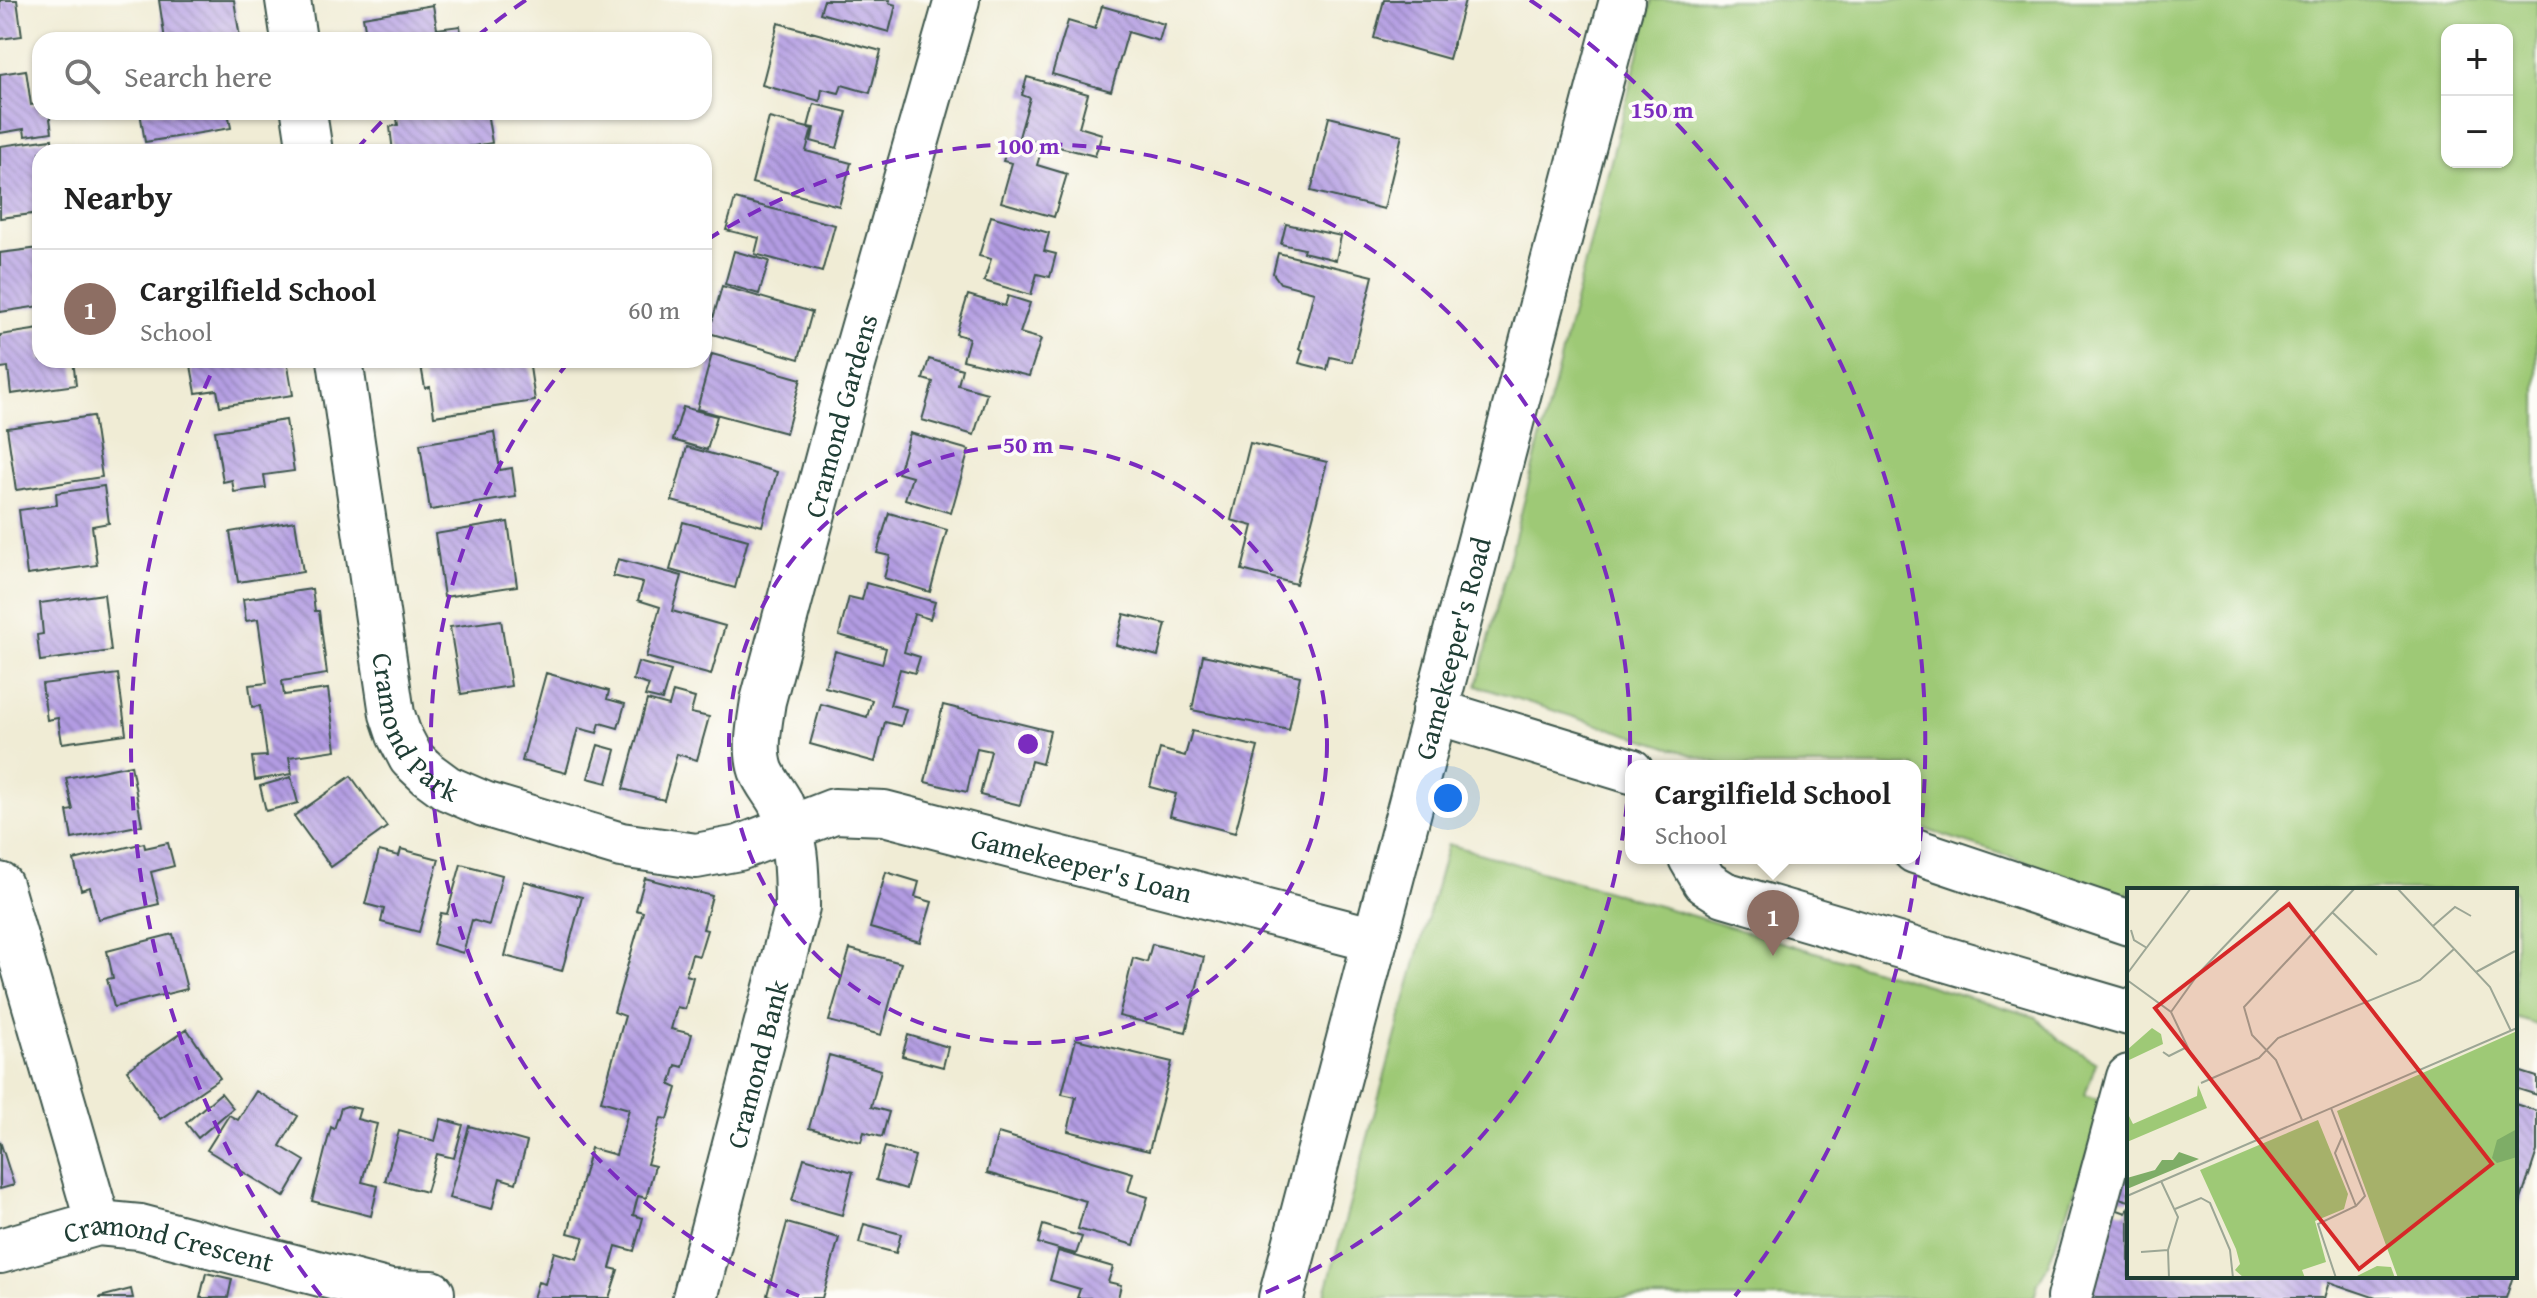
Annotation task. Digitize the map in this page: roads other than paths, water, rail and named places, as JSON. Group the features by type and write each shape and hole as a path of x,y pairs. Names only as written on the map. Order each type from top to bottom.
{"street":[{"path":"288,0 293,32"},
{"name":"Cramond Gardens","path":"790,828 760,768 758,739 763,701 848,382 957,0"},
{"name":"Gamekeeper's Road","path":"1281,1298 1622,0"},
{"path":"305,120 309,144"},
{"name":"Cramond Park","path":"341,368 392,714 411,758 447,788 484,804 621,845 696,856 739,848 790,828"},
{"path":"1434,711 1625,769"},
{"name":"Gamekeeper's Loan","path":"790,828 834,811 884,813 1375,940"},
{"name":"Cramond Bank","path":"695,1298 797,907 797,863 790,828"},
{"path":"1921,853 2127,922"},
{"path":"1694,864 1705,882 1724,894 2127,1012"},
{"path":"0,885 98,1223"},
{"path":"2069,1298 2127,1084"},
{"name":"Cramond Crescent","path":"0,1251 98,1223 140,1227 404,1294"}],"place":[{"name":"Cargilfield School","path":"1773,956"}]}
